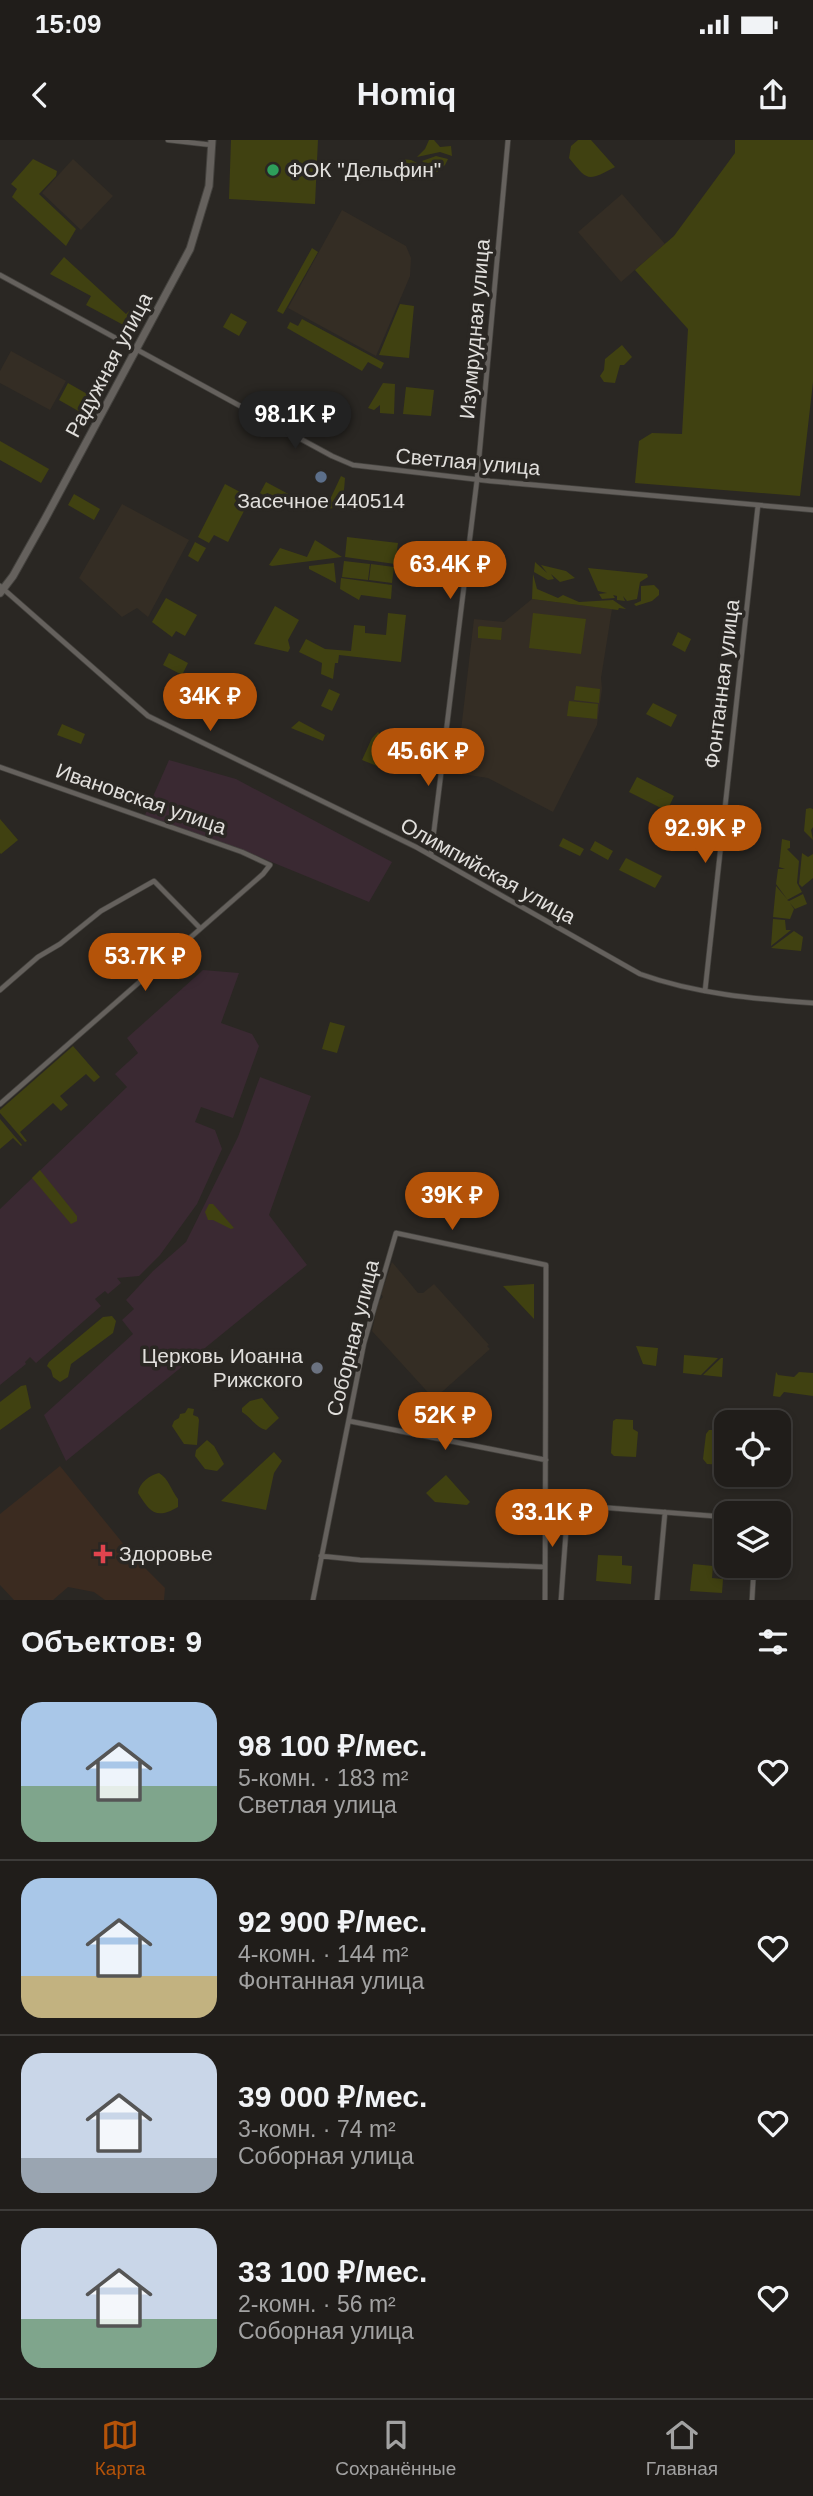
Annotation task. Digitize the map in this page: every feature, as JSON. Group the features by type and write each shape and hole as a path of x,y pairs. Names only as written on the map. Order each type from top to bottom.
{"main road":[{"name":"Радужная улица","path":"1,589 45,519 190,249 209,186 212,142"}],"street":[{"path":"168,140 212,142"},
{"name":"Изумрудная улица","path":"431,855 440,799 477,480 508,140"},
{"name":"Светлая улица","path":"0,275 344,462 367,468 477,480 813,510"},
{"name":"Фонтанная улица","path":"705,992 758,505"},
{"name":"Олимпийская улица","path":"1,589 148,716 431,855 640,974 661,982 705,992 813,1003"},
{"name":"Ивановская улица","path":"0,766 242,852 270,865 200,928"},
{"path":"0,990 38,957 60,944 101,911 154,881 200,928 0,1104"},
{"name":"Соборная улица","path":"313,1600 364,1345 396,1233 546,1265 545,1600"},
{"path":"349,1421 546,1460"},
{"path":"545,1503 714,1516"},
{"path":"561,1600 567,1517 572,1505"},
{"path":"657,1600 665,1512"},
{"path":"320,1556 545,1567"},
{"path":"751,1600 753,1578"}],"shaded area":[{"name":"ФОК \"Дельфин\"","path":"231,140 318,140 315,204 229,199"},
{"path":"429,140 434,140 440,147 451,146 452,156 440,152 417,157"},
{"path":"578,140 591,140 615,167 593,177 585,175 569,158 571,146"},
{"path":"735,140 813,140 813,382 800,496 635,483 639,441 652,433 682,434 688,329 635,270 674,236 735,153"},
{"path":"436,156 448,159 437,172 422,161"},
{"path":"33,159 57,171 56,176 39,194 76,229 66,246 12,197 17,189 11,184"},
{"path":"73,159 113,196 81,230 42,193"},
{"path":"400,159 411,160 423,166 405,182 393,168"},
{"path":"622,194 665,244 621,282 578,232"},
{"path":"342,210 406,246 411,258 410,276 376,356 288,308"},
{"path":"312,248 318,252 283,314 277,311"},
{"path":"64,257 126,314 136,304 141,309 131,329 86,305 91,296 50,274"},
{"path":"400,304 414,306 409,358 379,355"},
{"path":"231,313 247,322 239,336 223,327"},
{"path":"302,319 384,363 381,369 368,362 362,371 287,328 290,322 298,326"},
{"path":"622,345 632,357 624,365 620,365 615,383 604,382 600,376 604,370 605,359"},
{"path":"11,351 66,381 50,410 0,383 0,371"},
{"path":"68,383 89,395 80,412 59,400"},
{"path":"383,383 395,384 394,414 380,413 380,405 374,410 368,408"},
{"path":"406,387 434,390 431,416 403,414"},
{"path":"0,441 49,469 41,483 0,460"},
{"path":"341,476 345,478 342,499 336,507 326,508"},
{"path":"266,482 307,504 305,508 300,510 267,493 265,496 260,493"},
{"path":"225,484 240,492 234,505 244,511 228,542 214,535 209,543 198,537"},
{"path":"74,494 100,509 94,520 68,505"},
{"path":"122,504 189,540 148,617 137,608 122,617 79,578"},
{"path":"347,537 398,543 395,564 345,557"},
{"path":"315,540 342,557 269,565 280,548 307,557"},
{"path":"195,542 206,548 198,562 188,556"},
{"path":"344,561 370,564 368,580 342,577"},
{"path":"535,562 547,573 541,565 566,571 575,578 560,582 551,574 554,579 548,580 534,572"},
{"path":"334,563 336,583 309,569 309,566"},
{"path":"371,564 394,567 392,583 369,580"},
{"path":"588,568 647,574 648,577 640,582 637,599 627,601 623,596 625,601 617,600 617,596 613,595 615,598 602,599 599,594 607,593 598,591"},
{"path":"533,574 537,589 558,598 563,595 579,602 613,600 626,609 532,599"},
{"path":"341,578 392,585 391,599 361,595 359,600 340,589"},
{"path":"654,585 659,590 659,595 652,601 636,606 634,604 641,601 641,586"},
{"path":"166,598 197,615 185,636 176,631 172,637 152,622"},
{"path":"532,599 612,609 597,725 553,812 488,778 456,773 474,619 504,622"},
{"path":"275,606 299,620 288,640 288,652 254,644"},
{"path":"388,613 406,615 401,662 339,655 333,679 321,674 322,663 299,652 306,639 325,649 351,651 354,625 365,626 365,633 386,635"},
{"path":"533,613 586,619 581,654 529,648"},
{"path":"480,626 502,628 501,640 478,638"},
{"path":"678,632 691,639 685,652 672,645"},
{"path":"169,653 188,663 182,675 163,665"},
{"path":"576,686 600,689 599,703 574,700"},
{"path":"329,689 340,694 332,711 321,706"},
{"path":"569,701 598,704 597,719 567,716"},
{"path":"653,703 677,715 671,727 646,714"},
{"path":"299,721 325,735 323,741 291,728"},
{"path":"62,724 85,734 81,744 57,735"},
{"path":"378,732 389,736 382,768 362,760 372,738"},
{"path":"169,760 236,779 392,862 369,902 252,854 145,815"},
{"path":"637,777 674,796 667,811 629,792"},
{"path":"806,809 813,809 813,840 804,831"},
{"path":"0,819 18,840 1,854 0,853"},
{"path":"563,838 584,849 580,856 559,846"},
{"path":"782,839 790,841 790,848 787,849 799,861 797,883 802,892 787,900 803,894 807,904 795,909 790,903 794,909 790,919 773,917 776,886 787,899 776,884 778,869 785,869 779,867"},
{"path":"595,841 613,851 608,860 590,850"},
{"path":"802,853 808,857 813,854 813,878 802,887 799,884"},
{"path":"626,858 662,876 655,888 619,870"},
{"path":"773,919 785,920 786,930 791,930 771,946"},
{"path":"794,931 803,937 801,951 771,948"},
{"path":"203,970 239,973 221,1023 252,1034 259,1046 233,1118 201,1107 195,1122 215,1130 222,1149 197,1204 160,1255 139,1276 117,1278 121,1283 108,1294 105,1291 95,1299 101,1306 36,1363 30,1357 26,1364 0,1385 0,1209 127,1087 115,1074 138,1053 127,1038"},
{"path":"330,1022 345,1026 337,1053 322,1049"},
{"path":"73,1046 100,1077 94,1082 86,1074 60,1096 68,1105 61,1111 53,1103 20,1132 27,1141 25,1142 0,1110"},
{"path":"260,1077 311,1096 269,1215 307,1265 66,1461 44,1415 133,1334 122,1320 134,1309 126,1300 186,1242 238,1137"},
{"path":"0,1119 21,1146 13,1138 0,1149"},
{"path":"40,1170 77,1216 77,1221 71,1224 32,1178"},
{"path":"209,1204 213,1204 234,1228 208,1220 205,1212"},
{"path":"392,1262 418,1293 423,1293 434,1284 489,1345 487,1346 490,1349 434,1399 372,1331 378,1302 383,1297 381,1294"},
{"path":"534,1284 534,1319 503,1286"},
{"path":"112,1316 116,1321 113,1333 71,1364 68,1377 60,1382 53,1377 47,1366 49,1362 103,1317"},
{"path":"636,1346 658,1348 656,1366 643,1364"},
{"path":"684,1355 718,1358 701,1375 683,1373"},
{"path":"721,1358 722,1377 703,1375"},
{"path":"776,1372 778,1375 794,1377 799,1372 813,1373 813,1396 784,1392 780,1397 773,1396"},
{"path":"26,1385 31,1408 0,1430 0,1402"},
{"path":"262,1398 279,1418 266,1430 242,1412 242,1408 250,1401"},
{"path":"188,1408 194,1409 193,1415 199,1420 197,1445 184,1444 172,1426"},
{"path":"633,1420 633,1429 638,1432 636,1457 614,1456 611,1453 613,1421"},
{"path":"709,1430 714,1430 714,1464 707,1464 703,1459 706,1434"},
{"path":"207,1440 214,1446 224,1464 217,1471 205,1469 195,1456 196,1450"},
{"path":"274,1452 282,1461 274,1473 266,1510 221,1501"},
{"path":"60,1466 134,1557 165,1588 164,1600 105,1600 94,1592 68,1587 53,1600 14,1600 0,1585 0,1514"},
{"path":"159,1473 168,1481 178,1499 178,1507 164,1513 150,1509 138,1493 146,1480"},
{"path":"446,1475 470,1502 467,1505 435,1502 426,1493"},
{"path":"598,1555 622,1556 622,1565 632,1566 631,1584 596,1581"},
{"path":"693,1564 713,1566 712,1578 723,1579 722,1593 690,1591"}],"place":[{"name":"ФОК \"Дельфин\"","path":"273,170"},
{"name":"Засечное 440514","path":"321,477"},
{"name":"Церковь Иоанна Рижского","path":"317,1368"},
{"name":"Здоровье","path":"103,1554"}]}
